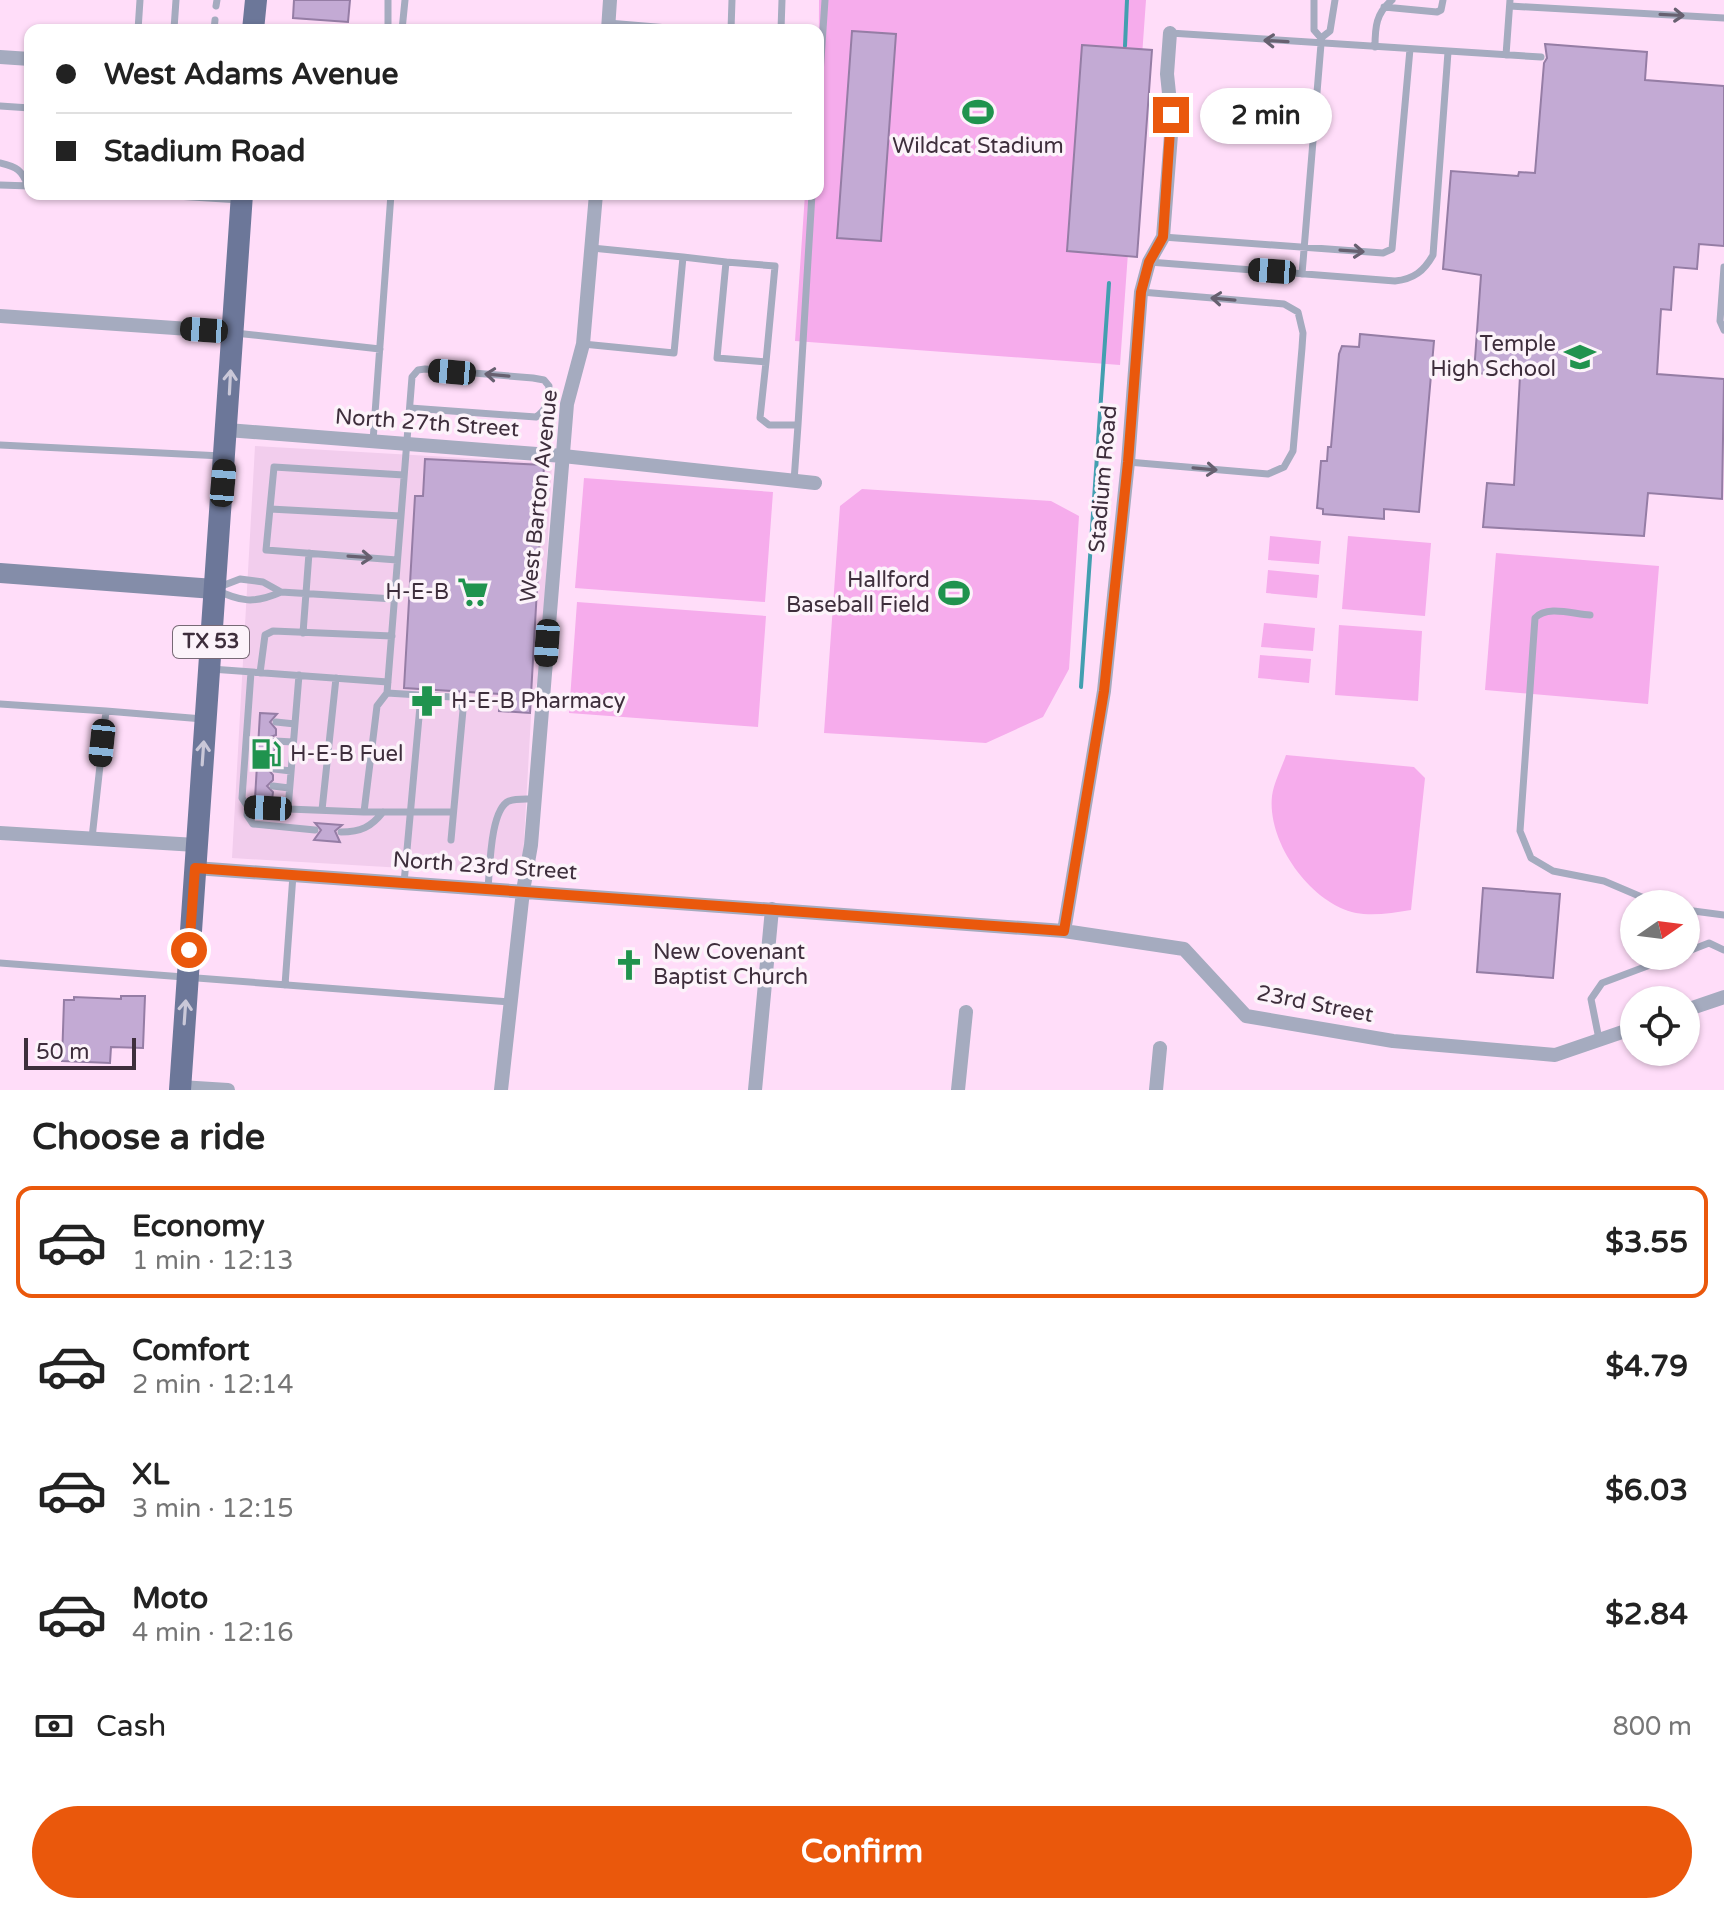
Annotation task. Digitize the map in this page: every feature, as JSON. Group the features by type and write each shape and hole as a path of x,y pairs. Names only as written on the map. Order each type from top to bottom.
{"main road":[{"path":"254,24 256,0"},
{"name":"TX 53","path":"180,1088 242,200"}],"street":[{"path":"608,24 610,0"},
{"name":"Stadium Road","path":"1064,931 1104,691 1128,462 1141,292 1149,262 1163,237 1172,122 1167,74 1170,33"},
{"path":"0,57 24,59"},
{"name":"West Barton Avenue","path":"501,1090 531,845 567,404 583,344 596,200"},
{"path":"0,316 233,332"},
{"name":"North 27th Street","path":"227,430 563,456 815,483"},
{"path":"0,573 214,589"},
{"path":"0,833 196,845"},
{"name":"North 23rd Street","path":"195,868 772,909"},
{"path":"755,1090 772,909"},
{"name":"23rd Street","path":"772,909 1064,931 1184,949 1246,1016 1393,1041 1555,1055 1620,1033"},
{"path":"1700,1005 1724,997"},
{"path":"958,1090 966,1012"},
{"path":"1156,1090 1160,1048"},
{"path":"180,1088 228,1090"}],"lane":[{"path":"138,24 140,0"},
{"path":"174,24 176,0"},
{"path":"388,0 388,24"},
{"path":"403,24 405,0"},
{"path":"731,24 732,0"},
{"path":"781,24 782,0"},
{"path":"823,24 825,0"},
{"path":"1302,274 1321,41 1314,30 1314,0"},
{"path":"1321,41 1330,31 1335,0"},
{"path":"1375,47 1375,23 1392,0"},
{"path":"1384,7 1437,12 1443,0"},
{"path":"1506,55 1510,3 1724,18"},
{"path":"215,20 215,24"},
{"path":"1170,33 1541,57"},
{"path":"1163,237 1383,253 1392,249 1410,49"},
{"path":"1149,262 1395,281 1407,280 1425,269 1433,255 1448,52"},
{"path":"0,106 24,108"},
{"path":"0,163 15,166 24,176"},
{"path":"0,185 24,186"},
{"path":"373,441 391,200"},
{"path":"794,481 812,200"},
{"path":"592,248 775,266 760,418 769,425 798,425"},
{"path":"583,344 674,353 683,257"},
{"path":"726,262 717,358 766,362"},
{"path":"1724,267 1720,321 1724,330"},
{"path":"1128,462 1268,474 1284,467 1293,451 1302,348 1303,333 1298,312 1284,304 1141,292"},
{"path":"233,332 380,349"},
{"path":"364,812 377,706 387,693 412,377 418,370 533,378 544,380 549,386 547,405 536,417 410,408"},
{"path":"0,445 225,456"},
{"path":"397,560 266,550 274,467 404,475"},
{"path":"270,509 401,516"},
{"path":"303,633 309,553"},
{"path":"214,589 240,579 263,582 281,592"},
{"path":"214,589 240,600 262,600 281,592 394,599"},
{"path":"1590,615 1548,611 1540,612 1535,618 1520,831 1531,858 1553,871 1604,881 1625,890"},
{"path":"315,830 253,824 242,798 248,720 265,635 273,631 392,636"},
{"path":"209,669 388,682"},
{"path":"288,809 299,675"},
{"path":"322,810 336,678"},
{"path":"387,693 452,697 463,710 451,840"},
{"path":"404,883 421,695"},
{"path":"0,704 205,719"},
{"path":"92,838 106,711"},
{"path":"248,720 259,721"},
{"path":"276,722 295,724"},
{"path":"246,738 258,739"},
{"path":"275,741 293,742"},
{"path":"244,766 257,767"},
{"path":"274,769 291,771"},
{"path":"243,783 256,784"},
{"path":"273,786 289,788"},
{"path":"488,888 495,820 500,807 510,800 535,799"},
{"path":"248,807 453,812"},
{"path":"341,832 357,832 369,827 383,812"},
{"path":"285,985 293,875"},
{"path":"1700,912 1724,915"},
{"path":"1700,947 1709,943 1724,950"},
{"path":"0,963 510,1002"},
{"path":"1599,1040 1591,999 1602,983 1637,970"}],"shaded area":[{"name":"Wildcat Stadium","path":"819,0 1146,0 1120,365 795,341 805,200 824,200 824,24 819,24"},
{"path":"255,446 552,463 541,670 532,699 522,875 232,858"},
{"path":"584,478 773,492 765,602 575,588"},
{"name":"Hallford Baseball Field","path":"862,489 1051,501 1079,516 1069,669 1043,717 986,743 824,733 840,506"},
{"path":"1270,536 1321,541 1319,564 1268,560"},
{"path":"1348,536 1431,543 1425,616 1342,609"},
{"path":"1496,553 1659,566 1648,704 1485,690"},
{"path":"1268,570 1319,575 1317,598 1266,593"},
{"path":"577,602 766,616 758,727 569,713"},
{"path":"1264,623 1315,628 1313,651 1261,647"},
{"path":"1339,625 1422,631 1418,701 1335,695"},
{"path":"1260,655 1311,659 1309,683 1258,678"},
{"path":"1286,755 1414,767 1425,778 1411,910 1369,914 1339,907 1308,884 1295,868 1284,851 1272,814 1273,791"}],"building":[{"path":"294,0 350,0 348,22 293,18"},
{"path":"852,31 896,34 881,241 837,238"},
{"path":"1545,44 1647,52 1645,80 1724,86 1724,246 1699,244 1697,269 1674,267 1671,310 1661,309 1657,374 1724,379 1722,499 1648,493 1644,536 1483,527 1487,483 1514,485 1520,376 1474,373 1481,275 1443,269 1451,171 1518,176 1519,172 1535,173 1544,63 1547,58"},
{"path":"1082,45 1152,50 1137,257 1067,251"},
{"path":"1360,334 1434,341 1419,512 1384,509 1384,519 1323,514 1323,509 1317,508 1321,461 1327,461 1328,447 1331,447 1339,354 1342,346 1359,347"},
{"name":"H-E-B","path":"425,459 544,465 530,713 499,711 500,694 404,688 415,496 423,496"},
{"name":"H-E-B Fuel","path":"260,713 277,714 270,722 276,729 276,735 269,741 275,748 274,763 268,769 273,780 267,786 273,792 272,800 255,799"},
{"path":"315,823 342,825 335,831 340,842 314,840 321,830"},
{"path":"1483,888 1560,894 1553,978 1477,972"},
{"path":"121,996 145,996 143,1048 111,1047 110,1063 62,1061 64,1000 74,1000 74,997 121,999"}],"waterway":[{"path":"1125,46 1127,0"},
{"path":"1081,687 1109,283"}],"place":[{"name":"Wildcat Stadium","path":"978,112"},
{"name":"Temple High School","path":"1580,357"},
{"name":"H-E-B","path":"473,592"},
{"name":"Hallford Baseball Field","path":"954,593"},
{"name":"H-E-B Pharmacy","path":"427,701"},
{"name":"H-E-B Fuel","path":"266,754"},
{"name":"New Covenant Baptist Church","path":"629,965"}],"route":[{"path":"189,950 195,868 1064,931 1104,691 1128,462 1141,292 1149,262 1163,237 1171,115"}]}
